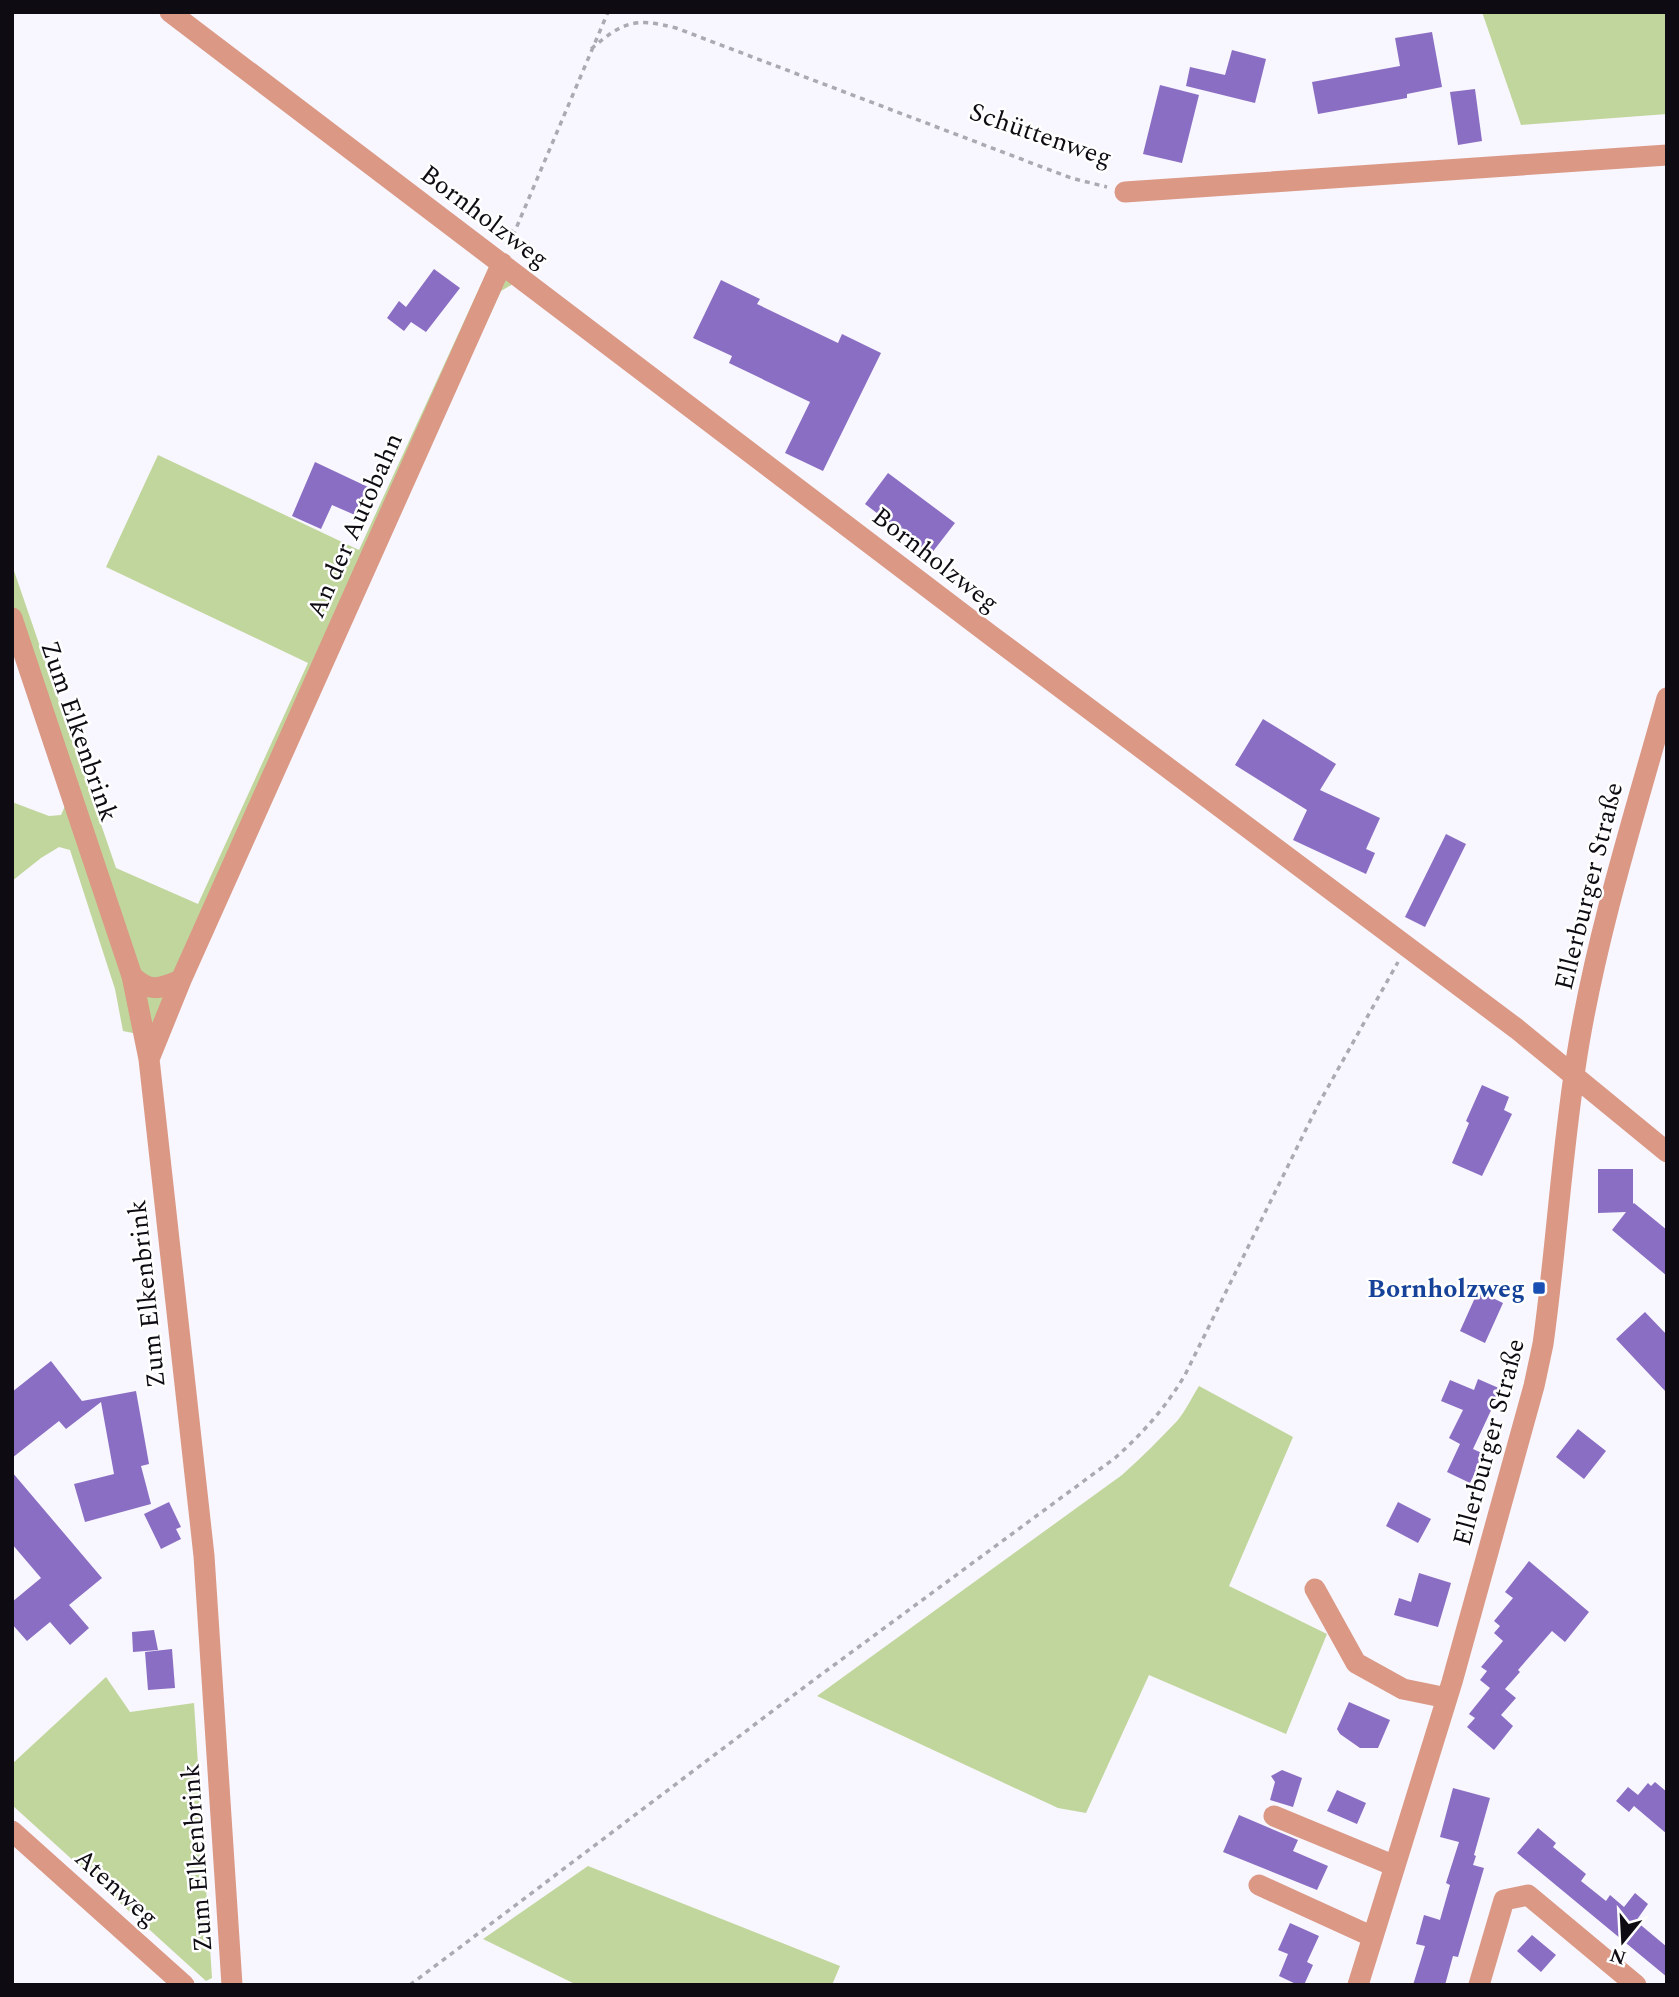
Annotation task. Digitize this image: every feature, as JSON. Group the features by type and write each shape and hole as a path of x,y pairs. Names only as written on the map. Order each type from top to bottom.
{"street":[{"name":"Bornholzweg","path":"170,12 1032,667 1407,946 1575,1075 1667,1152"},
{"name":"Schüttenweg","path":"1125,192 1667,155"},
{"name":"An der Autobahn","path":"149,1059 181,981 502,263"},
{"name":"Zum Elkenbrink","path":"12,618 132,976 149,1059 204,1556 232,1985"},
{"name":"Ellerburger Straße","path":"1358,1985 1447,1699 1519,1442 1543,1344 1575,1075 1590,988 1606,918 1667,698"},
{"path":"132,976 142,986 150,988 181,981"},
{"path":"1315,1589 1356,1663 1403,1689 1447,1699"},
{"path":"1274,1816 1395,1866"},
{"name":"Atenweg","path":"12,1831 184,1985"},
{"path":"1259,1885 1373,1937"},
{"path":"1479,1985 1504,1900 1528,1895 1636,1985"}],"path":[{"path":"502,263 608,12"},
{"name":"Schüttenweg","path":"591,49 616,28 638,22 653,22 1071,178 1125,192"},
{"path":"410,1985 807,1685 1115,1458 1137,1438 1169,1401 1185,1375 1318,1105 1407,946"}],"green space":[{"path":"1482,12 1667,12 1667,114 1521,125"},
{"path":"489,267 513,284 501,291 166,1020 162,1039 123,1031 115,989 70,850 59,847 12,881 12,802 49,816 61,815 65,806 12,648 12,565 116,868 198,904 308,663 106,567 158,455 359,550"},
{"path":"1199,1386 1293,1437 1229,1586 1327,1634 1286,1734 1149,1675 1086,1813 1058,1808 817,1696 1122,1475 1178,1420"},
{"path":"106,1677 130,1712 194,1703 212,1978 206,1981 12,1805 12,1764"},
{"path":"588,1866 840,1966 832,1985 577,1985 483,1939"}],"building":[{"path":"1432,32 1442,87 1407,94 1407,98 1318,114 1312,82 1400,66 1395,38"},
{"path":"1232,50 1266,59 1255,103 1186,86 1190,67 1225,75"},
{"path":"1160,85 1199,95 1182,163 1143,154"},
{"path":"1475,89 1482,141 1458,145 1450,92"},
{"path":"434,269 460,288 426,332 411,322 404,331 387,318 399,301 406,307"},
{"path":"721,280 760,299 757,304 838,343 842,334 881,353 823,471 785,453 810,402 729,363 732,356 693,338"},
{"path":"315,462 368,487 355,515 332,505 321,529 292,516"},
{"path":"888,473 955,523 931,554 865,504"},
{"path":"1263,719 1336,764 1320,790 1380,818 1366,849 1375,853 1366,874 1293,840 1307,810 1235,765"},
{"path":"1446,834 1466,844 1425,927 1405,917"},
{"path":"1482,1085 1509,1097 1504,1110 1512,1114 1482,1176 1452,1163"},
{"path":"1598,1169 1633,1169 1633,1204 1667,1230 1667,1276 1612,1230 1626,1212 1598,1213"},
{"path":"1478,1291 1503,1303 1485,1343 1460,1331"},
{"path":"1645,1312 1667,1335 1667,1393 1616,1339"},
{"path":"51,1361 82,1401 136,1391 149,1464 141,1466 151,1504 85,1522 74,1484 114,1474 101,1402 66,1429 59,1421 12,1458 12,1392"},
{"path":"1478,1379 1501,1389 1473,1449 1484,1454 1470,1483 1447,1472 1460,1444 1449,1438 1463,1410 1441,1401 1450,1380 1474,1390"},
{"path":"1578,1429 1606,1451 1584,1479 1556,1457"},
{"path":"12,1472 102,1578 69,1605 89,1628 70,1645 50,1622 27,1641 12,1624 12,1602 41,1578 12,1544"},
{"path":"169,1502 181,1527 176,1529 181,1539 161,1549 144,1514"},
{"path":"1398,1502 1431,1519 1418,1543 1386,1526"},
{"path":"1529,1561 1589,1612 1565,1642 1552,1631 1518,1670 1520,1672 1505,1689 1516,1698 1501,1715 1513,1726 1494,1750 1467,1727 1475,1718 1469,1714 1490,1688 1480,1680 1487,1671 1481,1667 1503,1641 1494,1633 1500,1626 1494,1621 1513,1598 1505,1592"},
{"path":"1419,1573 1451,1583 1438,1627 1394,1615 1399,1598 1411,1602"},
{"path":"154,1630 158,1650 133,1652 132,1632"},
{"path":"172,1649 175,1688 148,1690 145,1652"},
{"path":"1349,1702 1390,1720 1378,1748 1360,1748 1340,1734 1337,1729"},
{"path":"1282,1770 1302,1778 1293,1807 1270,1800 1275,1782 1271,1776"},
{"path":"1655,1782 1667,1792 1667,1834 1634,1806 1629,1812 1616,1801 1628,1787 1638,1795 1648,1783 1651,1786"},
{"path":"1453,1788 1490,1798 1473,1865 1484,1868 1458,1957 1453,1956 1445,1985 1413,1985 1425,1946 1416,1944 1424,1915 1440,1920 1450,1885 1446,1883 1459,1842 1440,1837"},
{"path":"1337,1790 1366,1803 1357,1824 1327,1811"},
{"path":"1239,1815 1298,1840 1293,1851 1328,1866 1317,1890 1223,1852"},
{"path":"1538,1828 1556,1843 1553,1847 1586,1874 1581,1881 1606,1901 1610,1895 1624,1907 1635,1893 1648,1904 1636,1921 1667,1947 1667,1977 1517,1853"},
{"path":"1290,1923 1319,1936 1307,1962 1313,1965 1304,1985 1279,1976 1288,1954 1278,1950"},
{"path":"1532,1935 1556,1955 1541,1972 1517,1951"}],"place":[{"name":"Bornholzweg","path":"1539,1288"}]}
